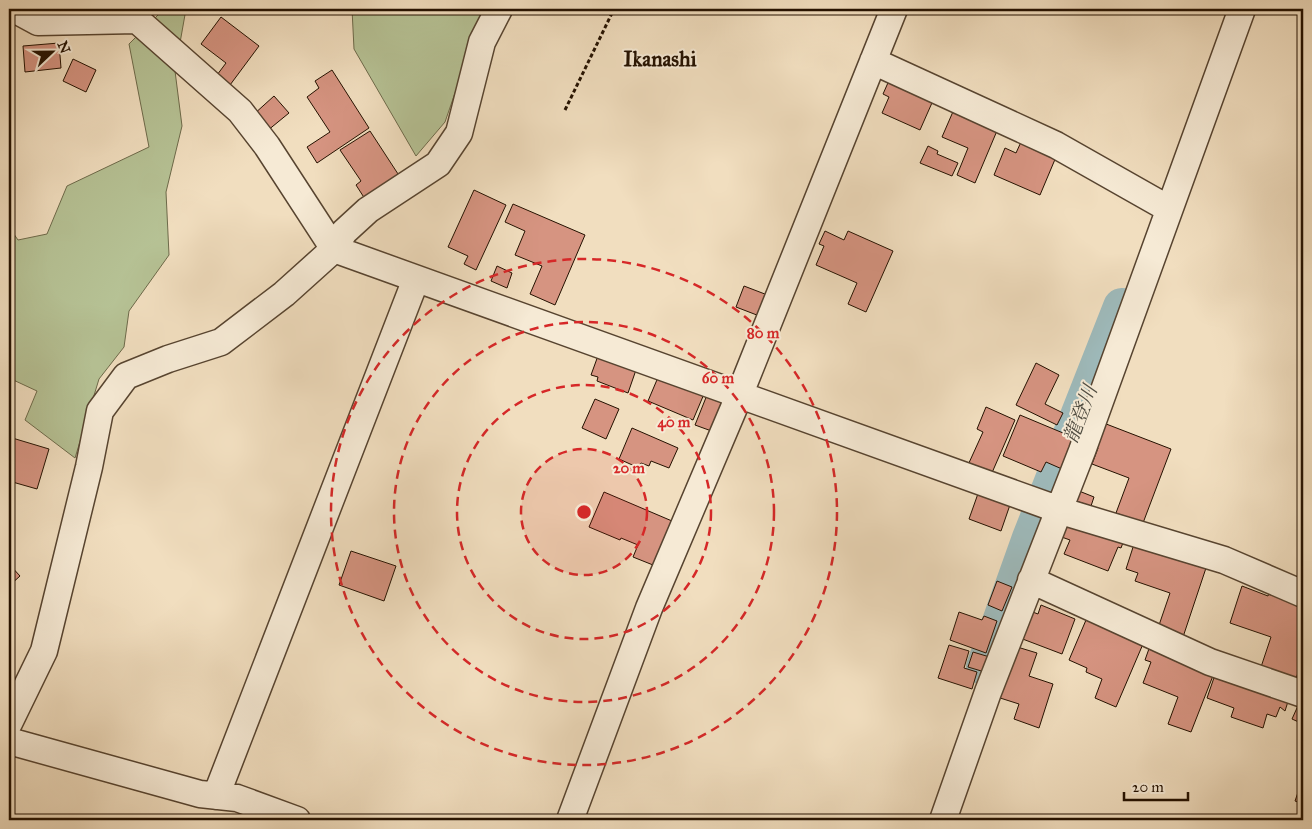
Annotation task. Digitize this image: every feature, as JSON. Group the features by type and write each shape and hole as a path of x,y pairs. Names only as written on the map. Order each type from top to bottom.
{"street":[{"path":"14,9 38,22 88,14 137,20 240,111 267,146 334,249 1057,509 1224,560 1303,594"},
{"path":"11,711 44,651 89,467 100,411 126,376 168,359 221,342 284,294 334,249 344,232 368,210 438,164 459,133 482,42 499,9"},
{"path":"570,820 649,608 739,396 894,9"},
{"path":"943,820 1057,509 1082,451 1242,9"},
{"path":"873,61 1056,145 1169,209"},
{"path":"216,796 416,279"},
{"path":"1031,580 1210,662 1303,694"},
{"path":"9,741 200,794 237,798 297,820"}],"path":[{"path":"565,110 614,9"}],"green space":[{"path":"161,9 186,9 175,71 182,126 166,192 169,255 129,311 124,347 99,379 75,458 25,420 37,391 9,378 9,227 18,240 47,234 67,186 149,147 129,44 158,15"},
{"path":"352,9 484,9 445,122 416,156 354,49"}],"building":[{"path":"221,17 259,46 230,85 217,75 226,63 201,44"},
{"path":"59,43 61,68 25,72 23,46"},
{"path":"73,59 96,70 86,92 63,81"},
{"path":"332,70 369,128 317,163 307,147 330,132 307,97 319,88 315,81"},
{"path":"891,76 935,96 920,130 882,113 889,97 883,94"},
{"path":"274,96 289,113 267,131 253,115"},
{"path":"955,107 999,126 975,183 957,175 968,148 942,137"},
{"path":"370,131 400,177 365,199 356,185 361,181 340,150"},
{"path":"1021,142 1056,157 1040,195 994,175 1005,148 1016,153"},
{"path":"928,146 938,151 937,154 958,163 952,176 920,163"},
{"path":"474,190 506,205 476,270 464,264 468,256 448,247"},
{"path":"513,204 585,235 555,305 530,294 542,266 515,255 525,231 505,222"},
{"path":"825,231 844,240 848,231 893,251 866,312 848,304 857,283 816,265 824,246 819,244"},
{"path":"497,266 512,273 507,288 491,281"},
{"path":"744,286 770,296 762,317 736,307"},
{"path":"599,353 637,367 628,393 597,381 598,377 591,375"},
{"path":"1036,363 1059,375 1045,404 1063,413 1057,425 1016,405"},
{"path":"659,375 704,394 693,420 648,401"},
{"path":"709,390 730,399 717,433 695,425"},
{"path":"595,399 619,409 606,439 582,428"},
{"path":"986,407 1015,420 991,475 968,465 983,432 977,429"},
{"path":"1020,415 1075,438 1062,469 1046,462 1041,472 1003,456"},
{"path":"1101,422 1171,449 1143,523 1116,513 1129,478 1092,464 1098,448 1092,445"},
{"path":"632,428 678,448 669,468 651,461 649,466 641,463 639,468 619,459"},
{"path":"9,437 49,449 37,489 9,481"},
{"path":"980,488 1012,499 1001,531 969,519"},
{"path":"1079,491 1094,497 1091,506 1076,501"},
{"path":"604,492 672,521 653,565 633,557 638,545 621,538 620,540 589,527"},
{"path":"1064,514 1126,535 1121,548 1118,547 1108,571 1064,554 1070,540 1056,535"},
{"path":"1135,541 1207,565 1182,640 1157,631 1170,593 1135,581 1138,573 1126,569"},
{"path":"351,551 396,566 384,601 339,585"},
{"path":"9,564 20,576 9,586"},
{"path":"997,581 1012,587 1002,611 988,605"},
{"path":"1242,586 1268,596 1270,590 1303,601 1303,657 1294,685 1259,673 1271,637 1230,623"},
{"path":"1041,605 1075,619 1062,654 1020,638 1030,611 1038,614"},
{"path":"959,612 982,620 984,616 997,621 986,653 950,640"},
{"path":"1086,620 1143,644 1116,707 1095,698 1102,679 1086,672 1087,668 1069,660"},
{"path":"1151,643 1216,668 1191,732 1168,724 1178,697 1143,683 1151,662 1145,660"},
{"path":"949,645 969,651 964,668 977,672 972,689 938,678"},
{"path":"1014,646 1037,653 1029,676 1053,684 1039,728 1014,719 1019,704 997,697"},
{"path":"973,652 993,658 988,673 968,667"},
{"path":"1218,666 1291,692 1285,711 1280,707 1276,717 1267,714 1263,728 1231,717 1234,708 1207,698"},
{"path":"1301,699 1303,700 1303,724 1292,719"},
{"path":"1303,778 1303,804 1295,801"}],"waterway":[{"name":"龍登川","path":"985,667 1031,538 1122,307"}],"district":[{"name":"Ikanashi","path":"660,59"}]}
